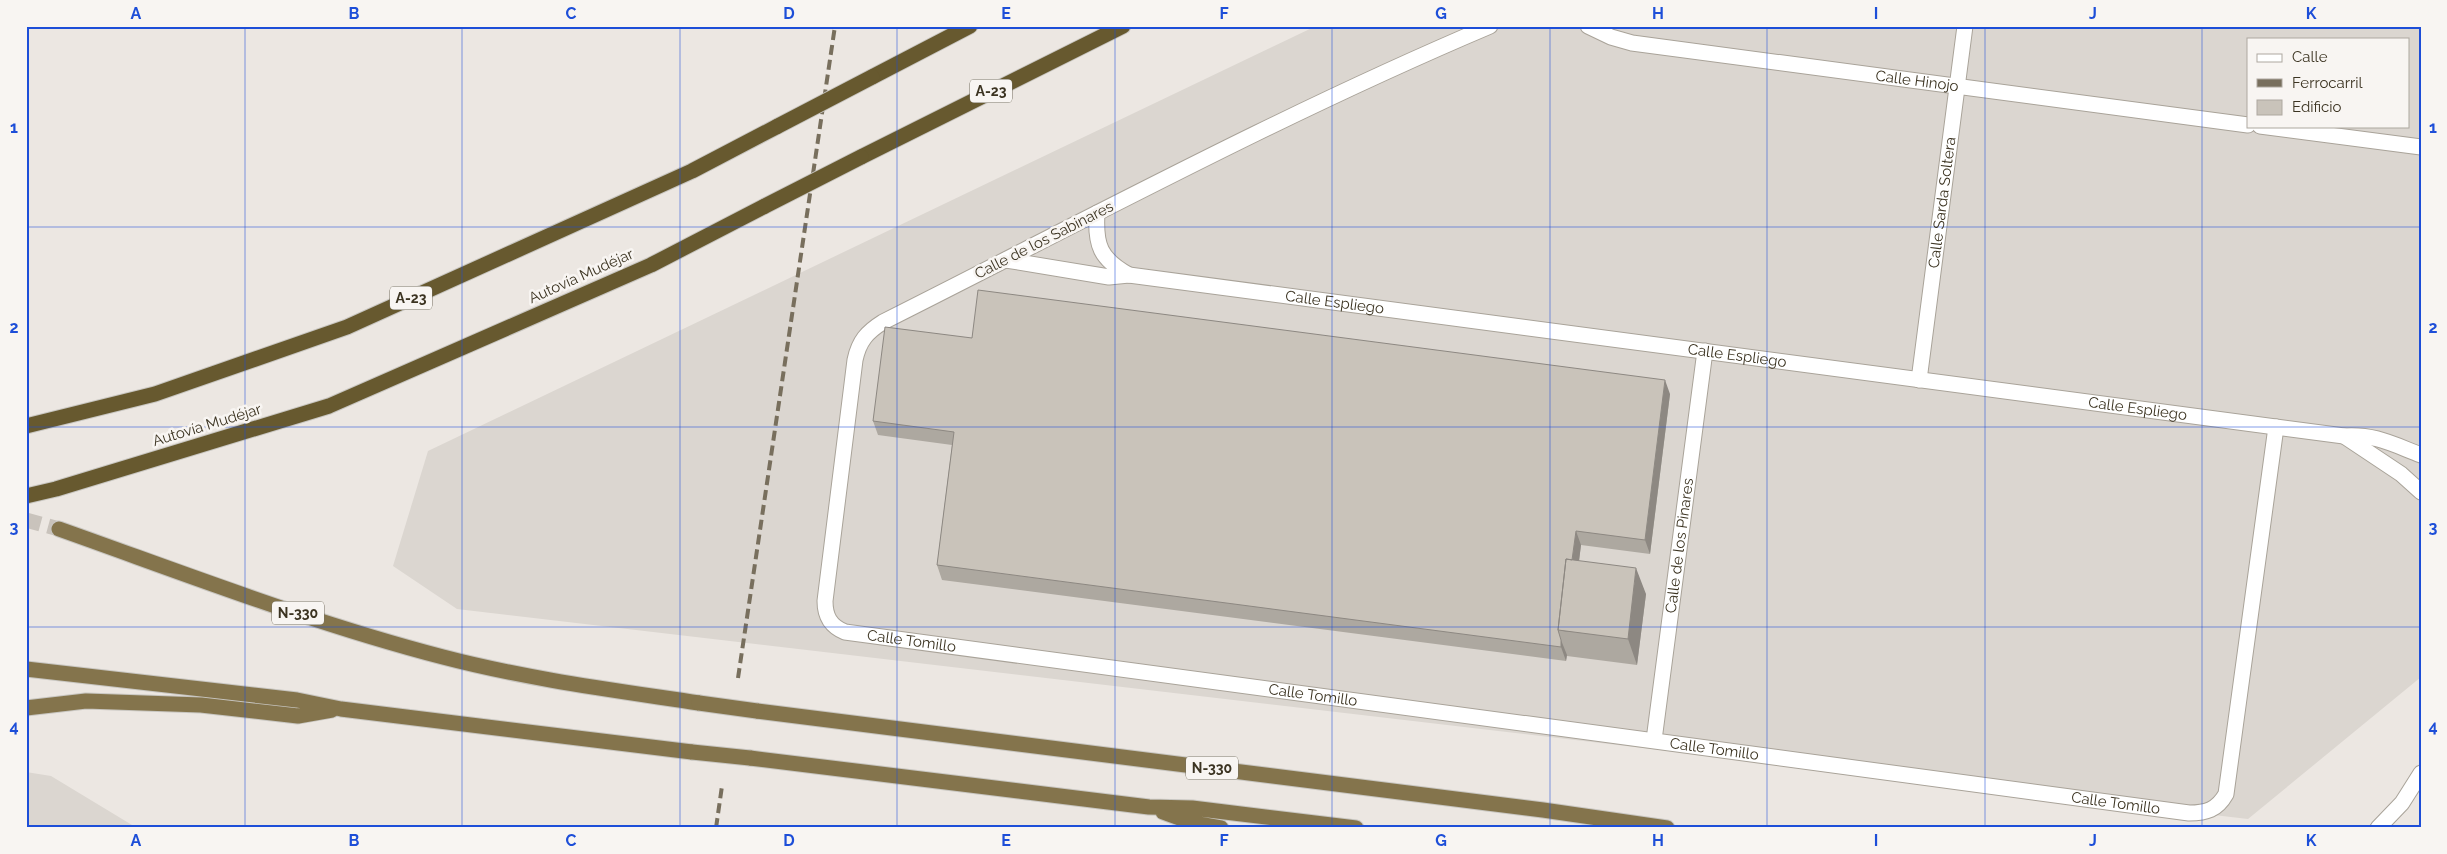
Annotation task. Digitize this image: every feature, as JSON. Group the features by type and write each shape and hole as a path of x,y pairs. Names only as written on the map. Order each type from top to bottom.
{"highway":[{"name":"A-23","path":"26,426 154,394 347,327 692,171 970,26"},
{"name":"Autovía Mudéjar","path":"26,496 56,489 329,406 651,264 1124,26"},
{"name":"N-330","path":"59,529 308,617 442,657 542,678 758,711 1543,810 1667,828"},
{"path":"26,669 297,700 341,709 1150,807 1192,808 1356,828"},
{"path":"26,708 86,701 202,705 298,716 341,709"},
{"path":"1150,807 1193,823 1221,828"}],"street":[{"name":"Calle de los Sabinares","path":"830,623 825,610 825,600 855,360 861,341 866,334 883,322 1097,212 1339,93 1490,26"},
{"name":"Calle Hinojo","path":"1588,26 1612,38 1632,43 2247,125"},
{"name":"Calle Sarda Soltera","path":"1919,380 1965,26"},
{"path":"2275,128 2421,148"},
{"name":"Calle Espliego","path":"1097,212 1096,233 1101,251 1108,261 1129,275"},
{"name":"Calle Espliego","path":"1006,260 1109,277 1129,275 2344,436 2378,438 2421,455"},
{"name":"Calle de los Pinares","path":"1654,740 1705,351"},
{"name":"Calle Tomillo","path":"830,623 845,632 2189,813 2211,810 2218,806 2226,794 2276,427"},
{"name":"Calle Espliego","path":"2344,436 2401,474 2421,492"},
{"path":"2378,828 2402,803 2421,773"}],"shaded area":[{"path":"1316,26 2421,26 2421,677 2248,819 457,609 393,566 428,451"},
{"path":"26,772 51,776 137,828 26,828"}],"building":[{"path":"978,290 1665,380 1645,540 1576,531 1572,560 1566,559 1558,630 1561,647 937,565 954,432 873,421 885,327 972,338"},
{"path":"1566,559 1636,568 1628,639 1558,630"}],"tunnel":[{"path":"26,520 59,529"}],"railway":[{"path":"738,678 835,26"},
{"path":"716,828 722,786"}]}
